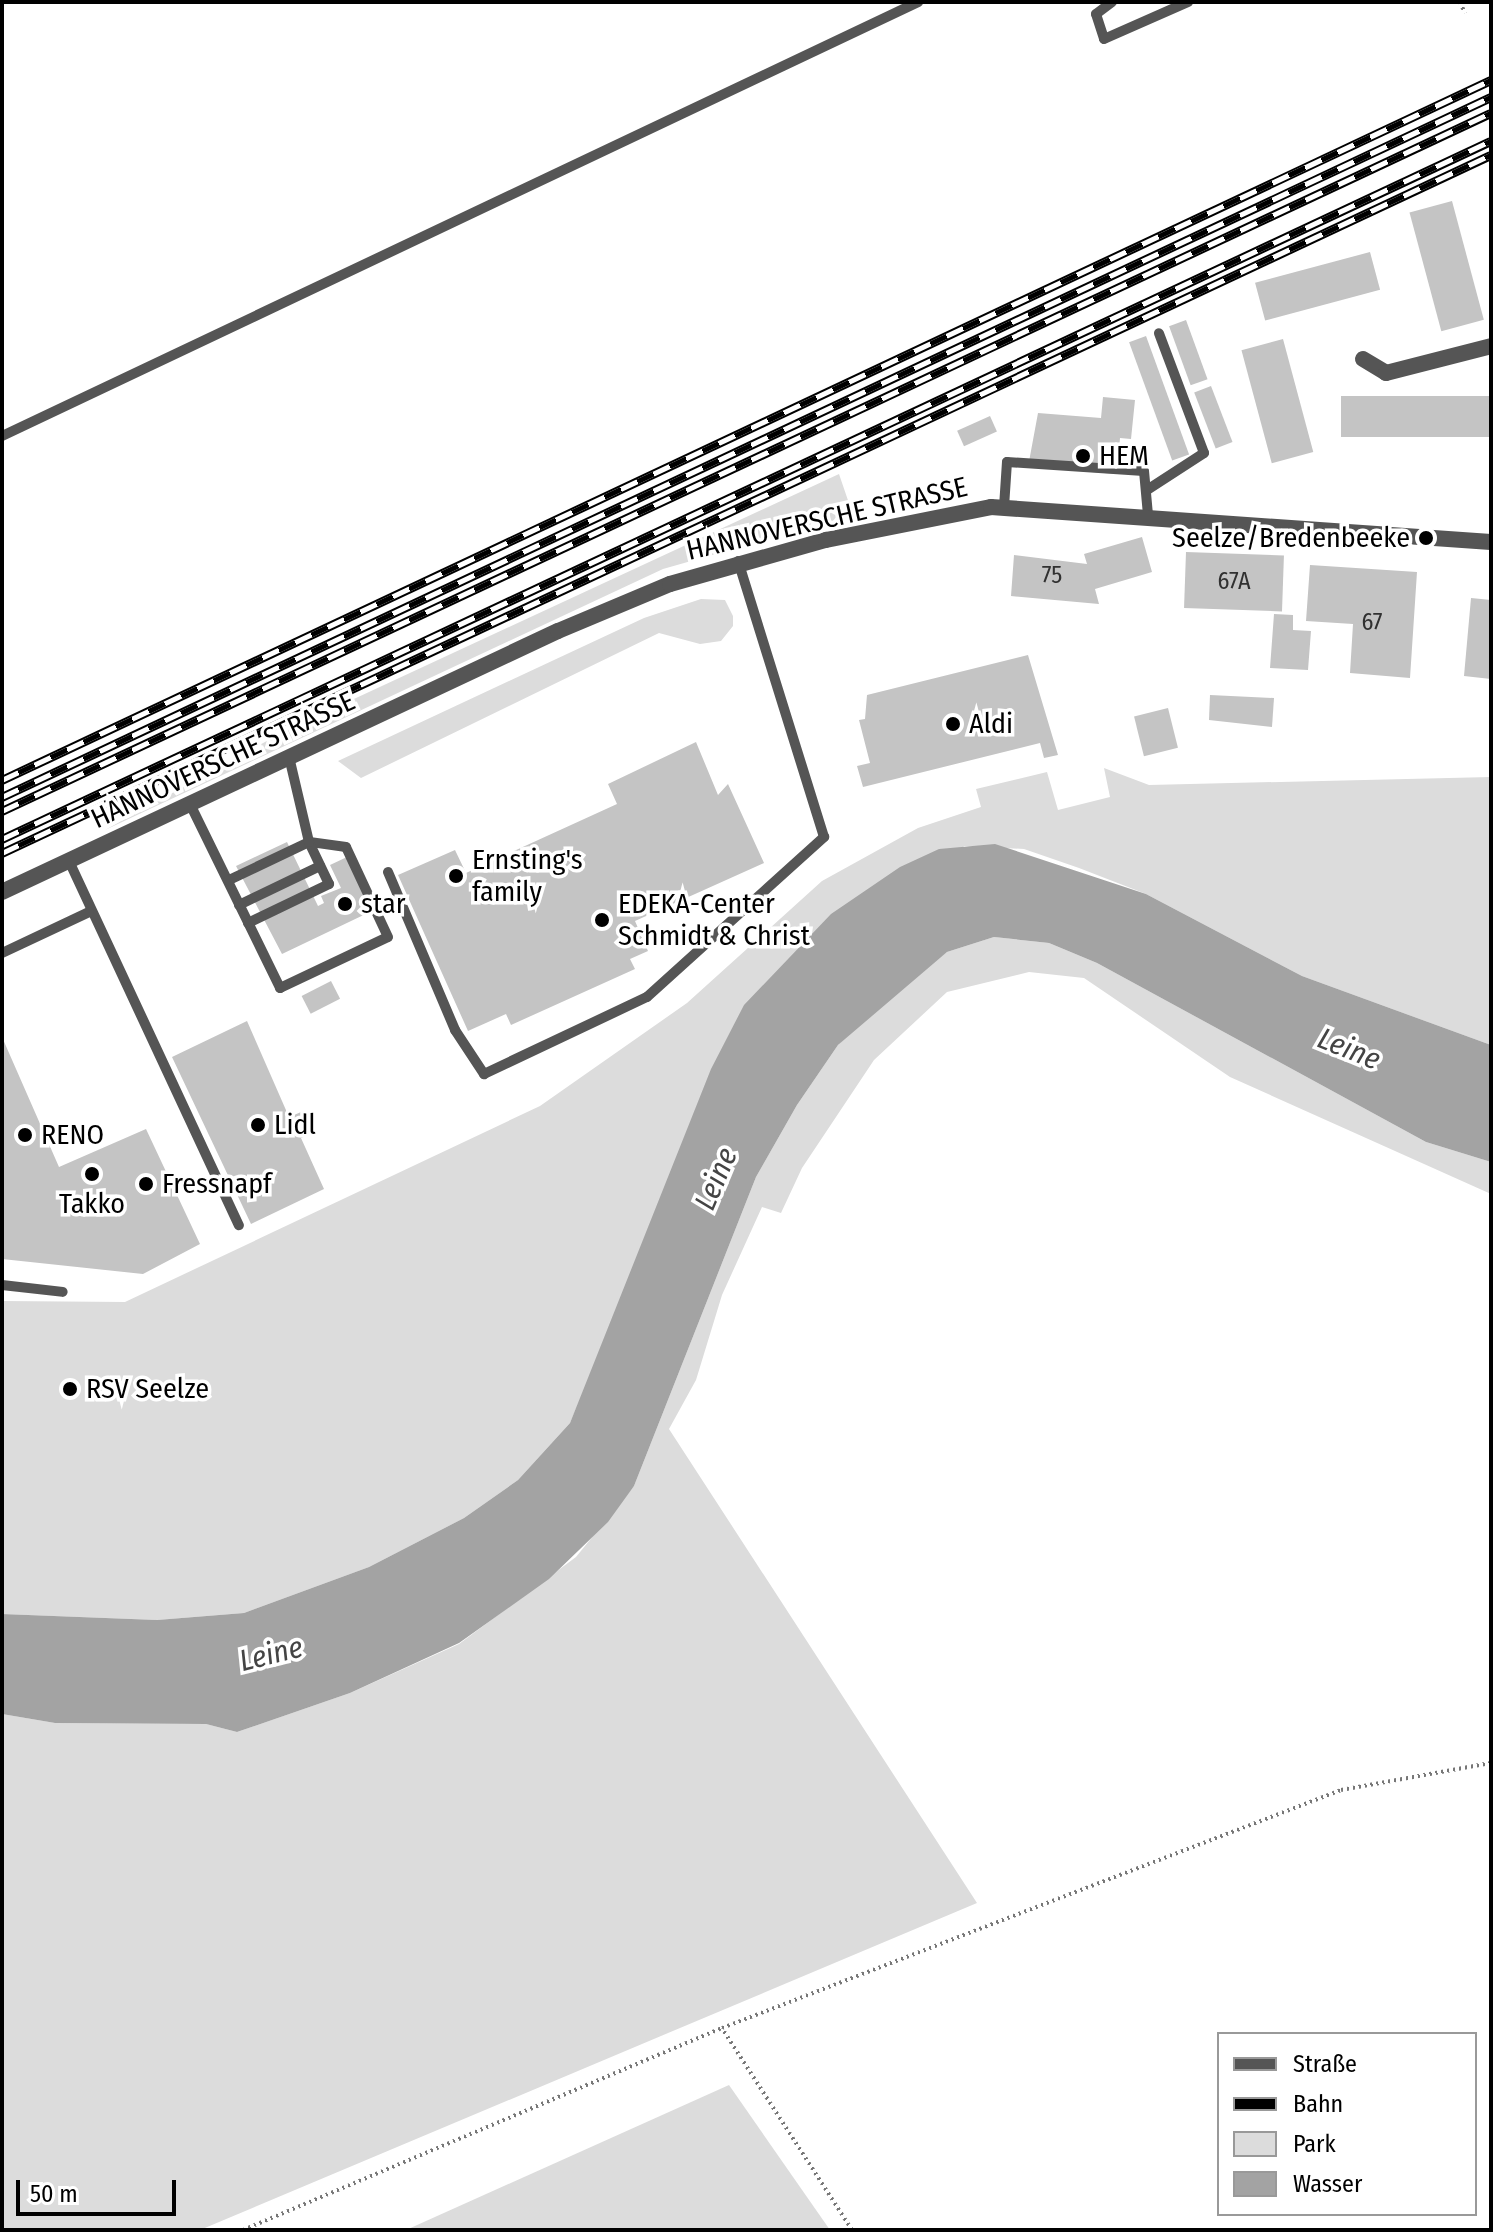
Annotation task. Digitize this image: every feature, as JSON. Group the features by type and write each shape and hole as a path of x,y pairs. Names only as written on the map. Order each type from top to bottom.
{"street":[{"path":"1363,359 1386,373 1491,346"},
{"name":"HANNOVERSCHE STRASSE","path":"2,892 558,631 738,561 956,512 1004,507 1491,542"}],"lane":[{"path":"2,436 918,2"},
{"path":"1112,2 1096,14 1104,39 1188,2"},
{"path":"1147,490 1204,453 1159,333"},
{"path":"1004,507 1007,462 1144,471 1148,515"},
{"path":"388,872 455,1030 484,1074 647,997 824,837 738,561"},
{"path":"248,923 329,884 309,842 289,757"},
{"path":"190,804 280,988 388,937 346,847 309,842 229,880"},
{"path":"69,861 89,912 239,1225"},
{"path":"239,905 320,866"},
{"path":"2,953 89,912"},
{"path":"2,1285 63,1292"}],"path":[{"path":"1460,2 1465,13"},
{"path":"243,2230 722,2028 1341,1790 1491,1763"},
{"path":"722,2028 852,2230"}],"green space":[{"path":"839,474 853,515 663,569 105,830 285,731"},
{"path":"701,599 725,600 733,616 733,626 721,641 700,644 659,633 361,778 338,761 644,618"},
{"path":"1104,768 1149,785 1491,777 1491,1045 1302,976 1146,894 1079,868 1024,849 964,846 631,1279 570,1423 518,1480 464,1518 369,1567 244,1613 157,1620 2,1614 2,1301 125,1302 540,1106 687,1003 822,881 918,828 981,807 976,789 1047,772 1058,810 1110,797"},
{"path":"994,937 1049,943 1097,963 1426,1142 1491,1162 1491,1194 1230,1077 1084,978 1029,972 947,992 874,1060 802,1168 781,1213 762,1207 722,1295 696,1380 669,1429 977,1903 200,2230 2,2230 2,1714 55,1723 206,1724 237,1732 350,1693 459,1644 576,1557 634,1486 756,1177 797,1105 838,1045 896,990 947,952"},
{"path":"729,2085 830,2230 406,2230"}],"water":[{"name":"Leine","path":"995,844 1146,894 1302,976 1491,1045 1491,1162 1426,1142 1097,963 1049,943 994,937 947,952 838,1045 797,1105 756,1177 634,1486 608,1522 549,1579 459,1643 350,1693 237,1732 206,1724 55,1723 2,1714 2,1614 157,1620 244,1613 369,1567 464,1518 518,1480 570,1423 711,1069 744,1005 831,914 900,867 939,849"}],"building":[{"path":"1452,201 1484,320 1441,331 1409,212"},
{"path":"1370,252 1380,290 1265,320 1255,283"},
{"path":"1186,320 1208,379 1191,385 1169,326"},
{"path":"1146,336 1189,454 1172,461 1129,342"},
{"path":"1283,339 1313,452 1272,463 1241,350"},
{"path":"1211,386 1233,442 1216,448 1194,392"},
{"path":"1341,396 1491,396 1491,437 1341,437"},
{"path":"1103,397 1135,400 1131,439 1120,438 1117,474 1028,467 1038,413 1101,418"},
{"path":"990,416 997,432 964,446 957,431"},
{"path":"1142,537 1152,572 1095,589 1099,604 1011,596 1014,555 1087,564 1084,554"},
{"path":"1186,552 1284,555 1282,611 1184,608"},
{"path":"1310,565 1417,572 1410,678 1350,673 1353,624 1306,621"},
{"path":"1471,598 1491,600 1491,679 1464,676"},
{"path":"1274,614 1293,615 1293,630 1311,631 1308,670 1270,668"},
{"name":"Aldi","path":"1028,655 1058,755 1044,758 1040,743 863,787 857,766 870,763 859,720 865,719 867,695"},
{"path":"1210,695 1274,698 1272,727 1209,720"},
{"path":"1168,708 1178,748 1144,756 1134,716"},
{"path":"696,742 718,795 728,784 764,863 635,921 648,951 630,959 635,969 511,1025 506,1014 468,1031 398,875 455,850 466,873 617,804 608,784"},
{"path":"287,842 318,906 324,903 321,896 341,888 330,865 347,857 372,911 282,954 236,866"},
{"path":"331,981 340,999 311,1014 302,996"},
{"name":"Lidl","path":"247,1021 289,1117 306,1110 316,1132 301,1138 324,1189 251,1224 172,1057"},
{"path":"2,1037 59,1167 146,1129 200,1244 143,1274 2,1259"}],"railway":[{"path":"2,780 1491,80"},
{"path":"2,797 1491,97"},
{"path":"2,811 1491,113"},
{"path":"2,839 1491,141"},
{"path":"2,853 1491,155"}],"place":[{"name":"HEM","path":"1083,456"},
{"name":"Seelze/Bredenbeeke","path":"1426,538"},
{"name":"Aldi","path":"953,724"},
{"name":"Ernsting's family","path":"456,876"},
{"name":"star","path":"345,904"},
{"name":"EDEKA-Center Schmidt & Christ","path":"602,920"},
{"name":"Lidl","path":"258,1125"},
{"name":"RENO","path":"25,1135"},
{"name":"Takko","path":"92,1174"},
{"name":"Fressnapf","path":"146,1184"},
{"name":"RSV Seelze","path":"70,1389"}]}
